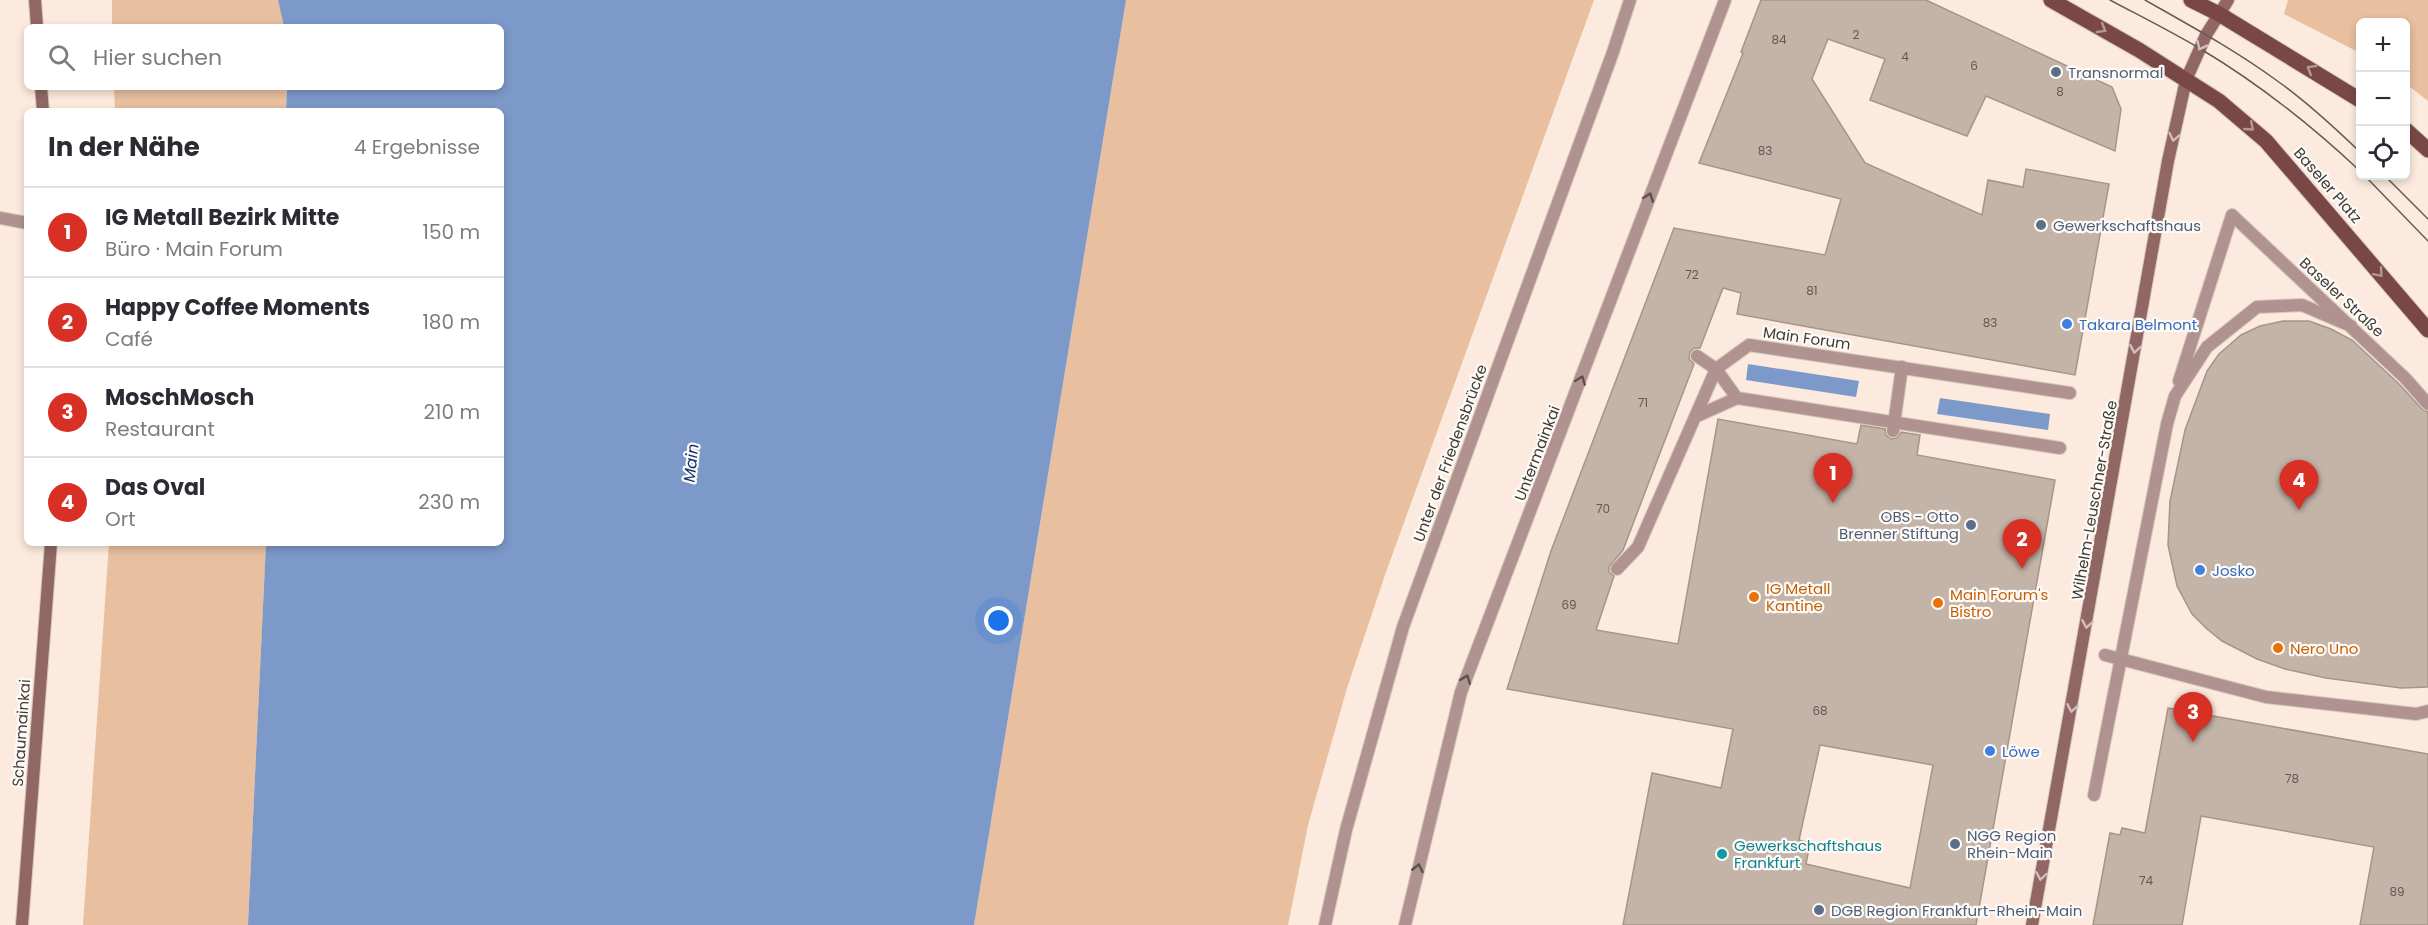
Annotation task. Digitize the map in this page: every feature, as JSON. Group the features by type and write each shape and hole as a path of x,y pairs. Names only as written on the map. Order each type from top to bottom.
{"main road":[{"path":"35,0 37,24"},
{"name":"Baseler Platz","path":"2051,0 2139,50 2219,101 2266,141 2428,330"},
{"path":"2191,0 2219,14 2356,97"},
{"path":"2186,80 2199,48 2228,0"},
{"name":"Wilhelm-Leuschner-Straße","path":"2032,925 2166,172 2186,80"},
{"path":"41,90 43,108"},
{"path":"2410,134 2428,150"},
{"name":"Schaumainkai","path":"22,925 51,546"}],"street":[{"name":"Unter der Friedensbrücke","path":"1325,925 1349,819 1402,627 1609,64 1630,0"},
{"name":"Untermainkai","path":"1405,925 1434,795 1461,692 1725,0"},
{"name":"Baseler Straße","path":"2175,396 2232,215 2405,378 2428,404"},
{"path":"0,218 24,222"},
{"path":"2094,795 2167,424 2175,396 2207,347 2257,307 2302,305 2351,326"},
{"name":"Main Forum","path":"1716,369 1749,345 2070,393"},
{"path":"1697,356 1716,369 1737,398"},
{"path":"1894,426 1902,367"},
{"path":"1617,569 1638,547 1716,369"},
{"path":"1697,416 1737,398 1894,426 2060,448"},
{"path":"2106,655 2266,697 2422,712 2428,720"}],"shaded area":[{"path":"112,0 278,0 283,24 112,24"},
{"path":"1126,0 1594,0 1386,572 1347,688 1308,825 1288,925 974,925"},
{"path":"2288,0 2428,0 2428,101 2410,87 2410,18 2356,18 2356,51 2284,14"},
{"path":"114,90 287,90 286,108 115,108"},
{"path":"109,546 266,546 248,925 83,925"}],"water":[{"name":"Main","path":"278,0 1126,0 974,925 248,925 266,546 504,546 504,108 286,108 287,90 504,90 504,24 283,24"},
{"path":"1748,364 1859,381 1856,397 1746,380"},
{"path":"1940,398 2050,414 2048,430 1937,414"}],"building":[{"path":"1761,0 1926,0 2112,87 2121,109 2115,151 1986,96 1967,136 1870,100 1885,59 1828,39 1812,79 1865,163 1982,215 1988,180 2023,187 2026,169 2109,184 2075,375 1737,314 1741,293 1723,288 1700,348 1694,348 1690,352 1689,359 1694,364 1623,550 1609,567 1609,572 1614,576 1596,630 1678,644 1718,419 1857,444 1861,425 1885,429 1886,435 1891,439 1897,438 1901,432 1920,435 1917,455 2055,480 1976,925 1623,925 1652,773 1721,788 1733,729 1507,689 1551,551 1674,228 1825,255 1841,199 1699,163 1743,53 1741,52","holes":["1820,745 1933,765 1910,888 1806,864 1810,843 1799,840"]},
{"path":"2283,321 2309,321 2352,340 2422,409 2428,412 2428,687 2401,688 2326,678 2285,669 2257,659 2222,641 2207,629 2192,614 2177,586 2168,545 2170,501 2185,430 2207,371 2219,354 2241,335 2260,326"},
{"path":"2168,708 2428,754 2428,925 2360,925 2374,847 2201,816 2182,925 2093,925 2110,833 2120,835 2122,828 2145,833"}],"tram line":[{"path":"2110,0 2221,61 2303,121 2356,167"},
{"path":"2145,0 2228,48 2276,80 2309,105 2356,148"},
{"path":"2369,180 2428,241"},
{"path":"2389,180 2428,219"}],"place":[{"name":"Transnormal","path":"2056,72"},
{"name":"Gewerkschaftshaus","path":"2041,225"},
{"name":"Takara Belmont","path":"2067,324"},
{"name":"IG Metall Bezirk Mitte","path":"1833,503"},
{"name":"Das Oval","path":"2299,510"},
{"name":"OBS - Otto Brenner Stiftung","path":"1971,525"},
{"name":"Happy Coffee Moments","path":"2022,569"},
{"name":"Josko","path":"2200,570"},
{"name":"IG Metall Kantine","path":"1754,597"},
{"name":"Main Forum's Bistro","path":"1938,603"},
{"name":"Nero Uno","path":"2278,648"},
{"name":"MoschMosch","path":"2193,742"},
{"name":"Löwe","path":"1990,751"},
{"name":"NGG Region Rhein-Main","path":"1955,844"},
{"name":"Gewerkschaftshaus Frankfurt","path":"1722,854"},
{"name":"DGB Region Frankfurt-Rhein-Main","path":"1819,910"}]}
